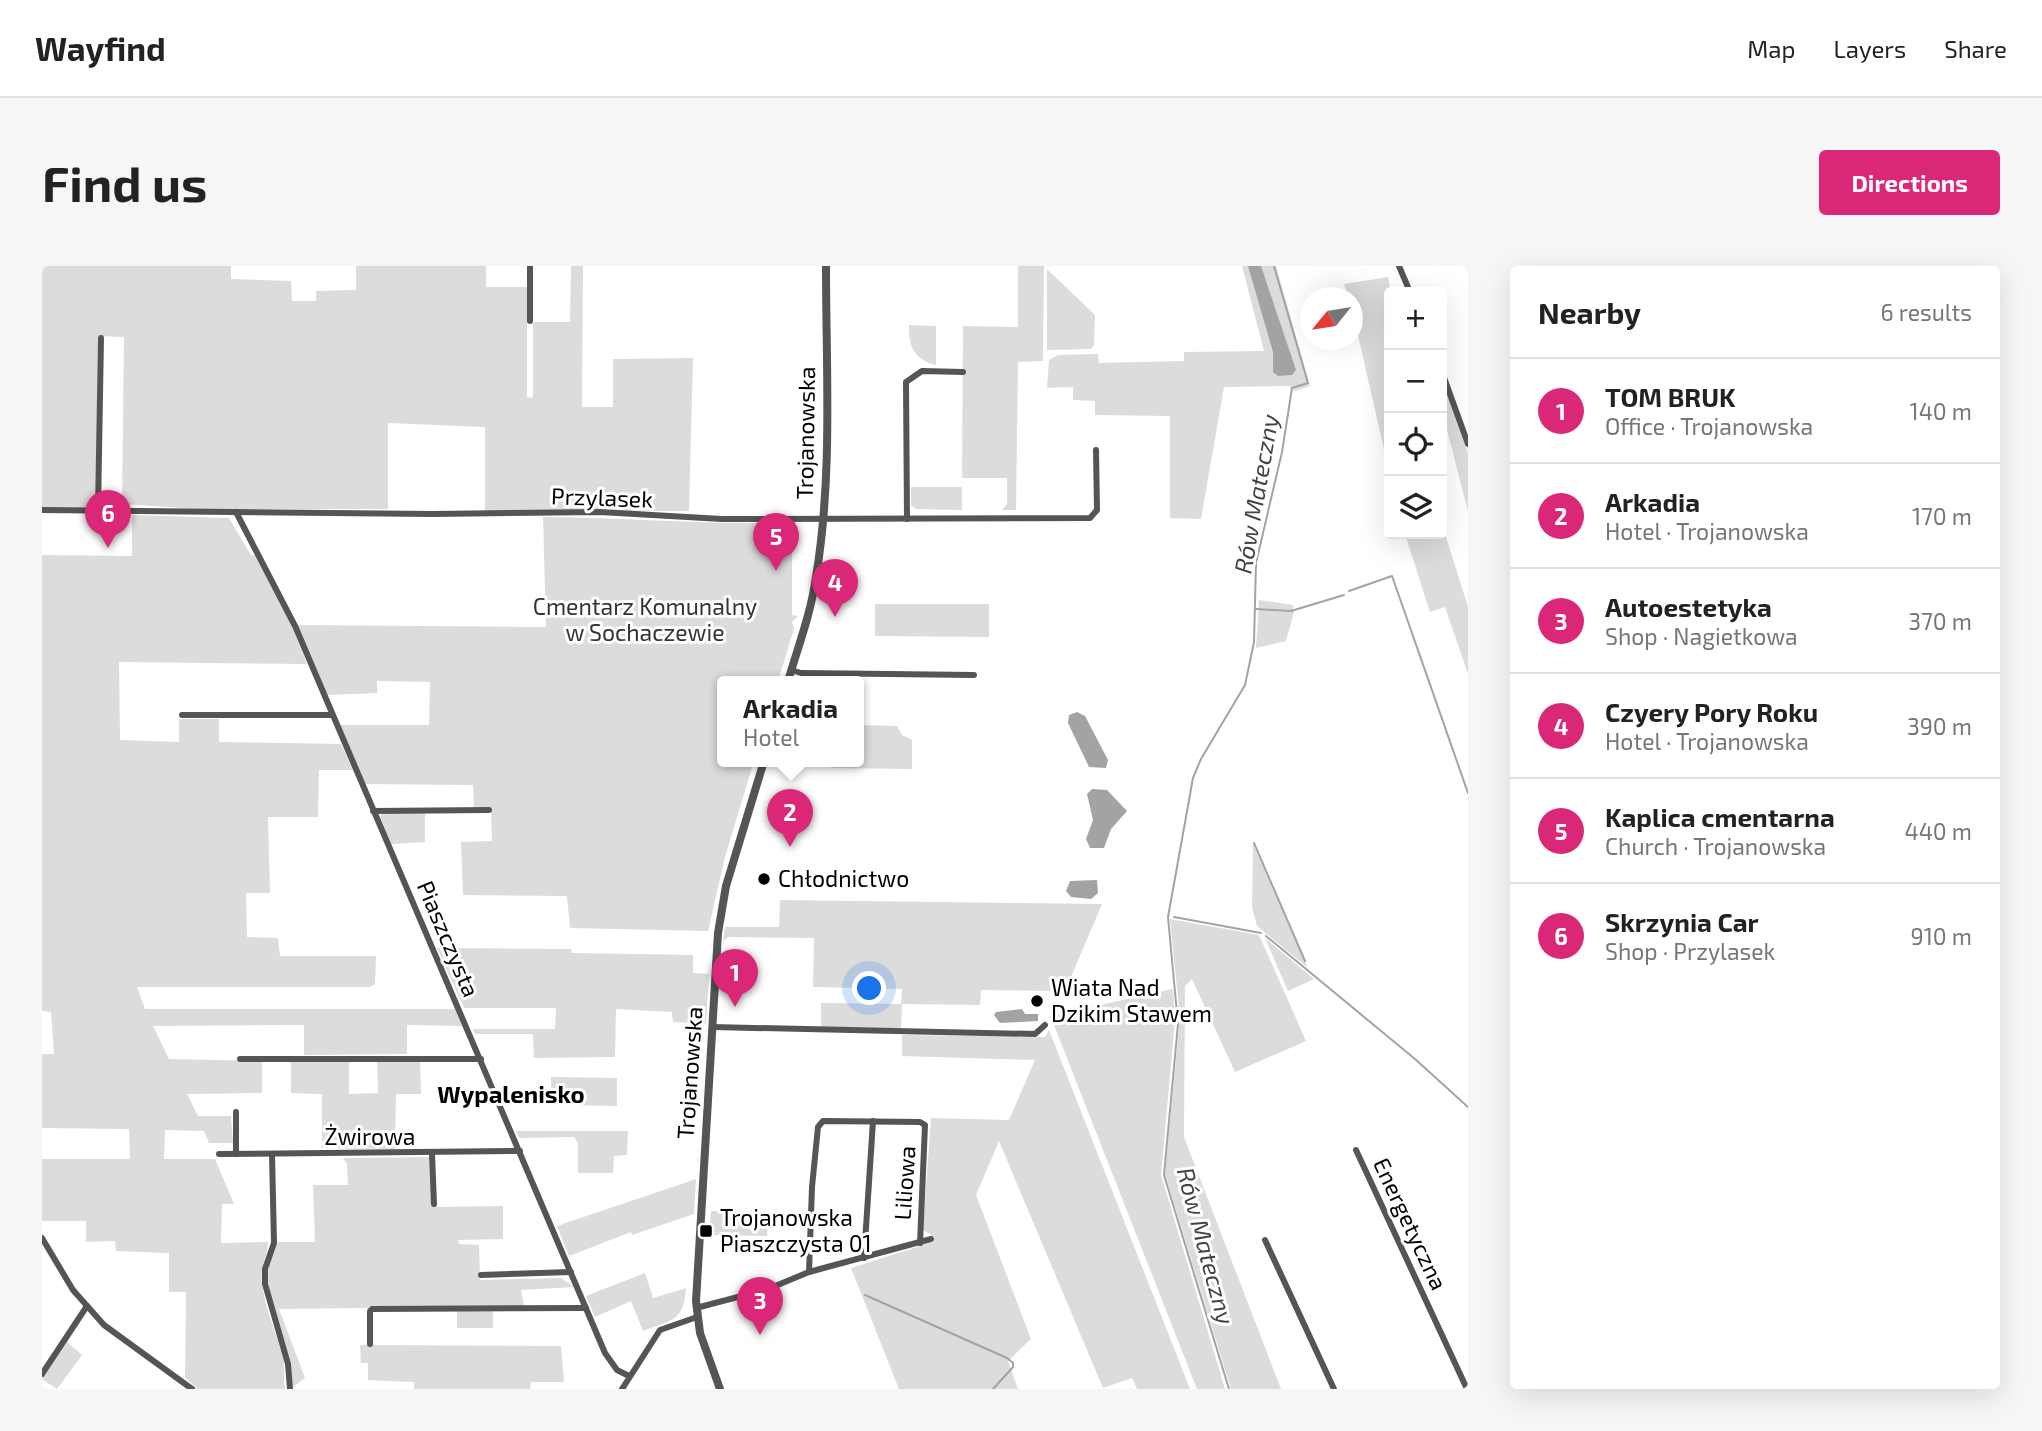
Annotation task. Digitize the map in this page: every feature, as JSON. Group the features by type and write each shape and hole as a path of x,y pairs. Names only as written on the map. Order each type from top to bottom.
{"street":[{"path":"530,266 530,321"},
{"name":"Trojanowska","path":"790,676 814,588 823,519 827,459 826,266"},
{"path":"1399,266 1408,287"},
{"path":"98,510 101,338"},
{"path":"907,519 905,382 922,371 963,372"},
{"path":"1447,386 1468,444"},
{"name":"Przylasek","path":"42,510 600,512 670,518 1090,519 1097,510 1096,450"},
{"name":"Piaszczysta","path":"236,512 295,626 609,1361 621,1373 629,1376"},
{"path":"792,670 801,673 974,676"},
{"path":"182,715 331,715"},
{"name":"Trojanowska","path":"720,1389 696,1313 712,1027 721,911 762,767"},
{"path":"373,811 489,810"},
{"path":"712,1027 1035,1034 1045,1025"},
{"path":"240,1059 481,1059"},
{"path":"236,1112 236,1154"},
{"path":"810,1272 811,1187 818,1127 832,1120 873,1121 864,1258"},
{"name":"Liliowa","path":"873,1121 920,1122 925,1125 920,1243"},
{"name":"Energetyczna","path":"1356,1150 1467,1389"},
{"name":"Żwirowa","path":"219,1154 432,1154 520,1151"},
{"path":"272,1153 274,1242 272,1255 265,1269 265,1284 288,1364 290,1389"},
{"path":"432,1154 435,1205"},
{"path":"42,1238 66,1279 87,1306 115,1334 192,1389"},
{"path":"622,1389 660,1330 696,1313 810,1272 932,1239"},
{"path":"1265,1240 1334,1389"},
{"path":"481,1275 571,1272"},
{"path":"42,1374 87,1306"},
{"path":"370,1344 372,1309 586,1308"}],"green space":[{"path":"42,266 231,266 231,279 291,281 292,301 316,301 316,291 356,290 356,266 486,266 486,287 527,287 527,397 533,398 533,322 570,322 571,266 583,266 582,407 613,407 613,359 693,358 689,511 485,511 485,427 388,423 388,509 198,509 122,504 124,337 98,336 96,508 42,508"},
{"path":"1018,266 1044,266 1043,361 1018,362 1016,510 1002,510 1007,504 1007,478 962,478 963,326 1018,327"},
{"path":"1242,266 1276,266 1310,386 1295,391 1289,386 1224,387 1201,519 1170,518 1170,416 1095,415 1095,401 1073,400 1073,387 1047,388 1049,360 1058,355 1098,354 1099,363 1184,361 1184,352 1264,351"},
{"path":"1047,269 1095,315 1094,345 1091,349 1047,350"},
{"path":"1388,277 1390,287 1384,287 1384,450 1361,350 1363,287 1345,287 1344,284"},
{"path":"909,325 936,326 936,365 928,363 914,351"},
{"path":"1447,393 1468,453 1468,512 1447,430"},
{"path":"911,487 962,487 962,510 916,509 911,505"},
{"path":"132,515 229,518 251,555 257,555 285,610 307,664 119,662 120,740 179,742 179,719 219,719 219,742 341,744 353,770 319,770 318,817 268,817 270,893 246,893 247,937 278,938 280,956 376,956 375,984 370,987 137,987 145,1009 455,1009 462,1026 407,1025 407,1054 304,1055 304,1025 153,1026 169,1059 262,1061 262,1093 187,1094 198,1116 231,1116 233,1143 209,1143 204,1131 165,1130 164,1159 215,1159 234,1204 222,1204 221,1243 268,1242 262,1272 263,1293 283,1357 285,1389 197,1389 185,1377 186,1292 169,1292 169,1253 116,1251 115,1241 86,1242 86,1221 42,1221 42,1159 130,1159 129,1129 42,1128 42,1054 54,1054 51,1012 42,1011 42,555 132,556"},
{"name":"Cmentarz Komunalny w Sochaczewie","path":"543,517 730,523 792,522 792,615 798,616 792,622 794,629 780,676 717,676 717,767 752,767 725,857 708,931 570,928 567,896 463,895 461,842 492,841 491,807 474,807 473,785 364,784 338,725 429,725 430,682 377,681 377,693 326,695 297,625 546,627"},
{"path":"1407,539 1447,539 1468,607 1468,674 1445,607 1430,612"},
{"path":"1259,600 1293,605 1294,612 1286,641 1256,648"},
{"path":"875,604 989,604 989,637 875,636"},
{"path":"864,725 897,726 902,735 912,740 912,769 831,768 864,767"},
{"path":"384,813 425,813 425,842 391,844 380,816"},
{"path":"1253,844 1308,968 1257,926 1252,907"},
{"path":"780,900 1102,904 1065,991 981,990 980,1005 902,1004 901,1028 821,1027 821,1003 901,1004 902,989 813,987 814,938 729,937 723,941 725,927 779,927"},
{"path":"1170,919 1259,935 1306,1041 1235,1072 1192,979 1185,986 1184,1137 1281,1389 1231,1389 1165,1174 1180,1018"},
{"path":"1265,938 1314,979 1288,991"},
{"path":"437,948 571,949 572,953 693,955 693,973 709,974 706,1024 673,1022 672,1012 616,1009 615,1057 534,1058 533,1034 475,1034 473,1029 555,1029 556,1008 464,1008"},
{"path":"1173,989 1175,1020 1161,1175 1225,1389 1197,1389 1052,1020 1054,1015"},
{"path":"1049,1030 1190,1389 1137,1389 1132,1378 1103,1388 999,1141 976,1195 1031,1339 1008,1361 1018,1389 899,1389 851,1268 933,1242 930,1234 923,1230 931,1118 1009,1120 1035,1060 902,1056 902,1035 1045,1037"},
{"path":"291,1061 349,1061 349,1094 378,1093 377,1061 420,1061 421,1094 396,1094 395,1149 322,1148 322,1094 291,1093"},
{"path":"551,1077 617,1078 617,1106 505,1104 502,1100 551,1100"},
{"path":"516,1131 628,1131 627,1155 614,1156 613,1173 578,1173 578,1143 574,1137 519,1138"},
{"path":"431,1157 433,1207 503,1206 503,1239 458,1240 459,1244 479,1245 480,1280 561,1278 574,1287 521,1290 524,1306 279,1309 305,1378 292,1388 268,1283 269,1264 278,1242 315,1242 313,1185 348,1185 347,1164 343,1158"},
{"path":"696,1179 694,1214 632,1235 631,1232 569,1256 557,1226"},
{"path":"711,1211 769,1212 767,1236 709,1235"},
{"path":"645,1273 653,1298 686,1288 679,1314 668,1322 643,1331 631,1301 595,1317 586,1296"},
{"path":"457,1310 493,1310 493,1328 457,1328"},
{"path":"67,1342 82,1355 57,1389 42,1379"},
{"path":"360,1345 561,1346 564,1382 531,1382 530,1389 414,1389 414,1382 368,1380 368,1363 361,1363"}],"shaded area":[{"path":"1248,266 1261,266 1296,370 1292,375 1278,376 1273,372 1273,352"},
{"path":"1077,712 1085,716 1108,760 1106,768 1089,767 1068,723 1069,715"},
{"path":"1092,789 1107,790 1127,811 1111,829 1104,848 1090,848 1086,839 1093,820 1087,794"},
{"path":"1097,880 1098,893 1091,899 1071,897 1066,891 1070,881"},
{"path":"1022,1009 1025,1014 1038,1014 1038,1021 1000,1023 994,1015 996,1012"}],"waterway":[{"name":"Rów Mateczny","path":"1229,1389 1164,1175 1178,1024 1168,917 1193,778 1201,759 1245,685 1254,642 1256,563 1282,452 1292,388 1308,383 1274,266"},
{"path":"1349,591 1392,576 1468,793"},
{"path":"1256,609 1291,611 1344,595"},
{"path":"1254,843 1305,961"},
{"path":"1174,917 1261,933"},
{"path":"1266,936 1415,1059 1468,1107"},
{"path":"865,1295 1007,1358 1013,1363 1013,1367 993,1389"}],"place":[{"name":"Skrzynia Car","path":"108,548"},
{"name":"Kaplica cmentarna","path":"776,571"},
{"name":"Czyery Pory Roku","path":"835,617"},
{"name":"Arkadia","path":"790,847"},
{"name":"Chłodnictwo","path":"764,879"},
{"name":"Wiata Nad Dzikim Stawem","path":"1037,1001"},
{"name":"TOM BRUK","path":"735,1007"},
{"name":"Trojanowska Piaszczysta 01","path":"706,1231"},
{"name":"Autoestetyka","path":"760,1335"}],"district":[{"name":"Wypalenisko","path":"511,1095"}]}
